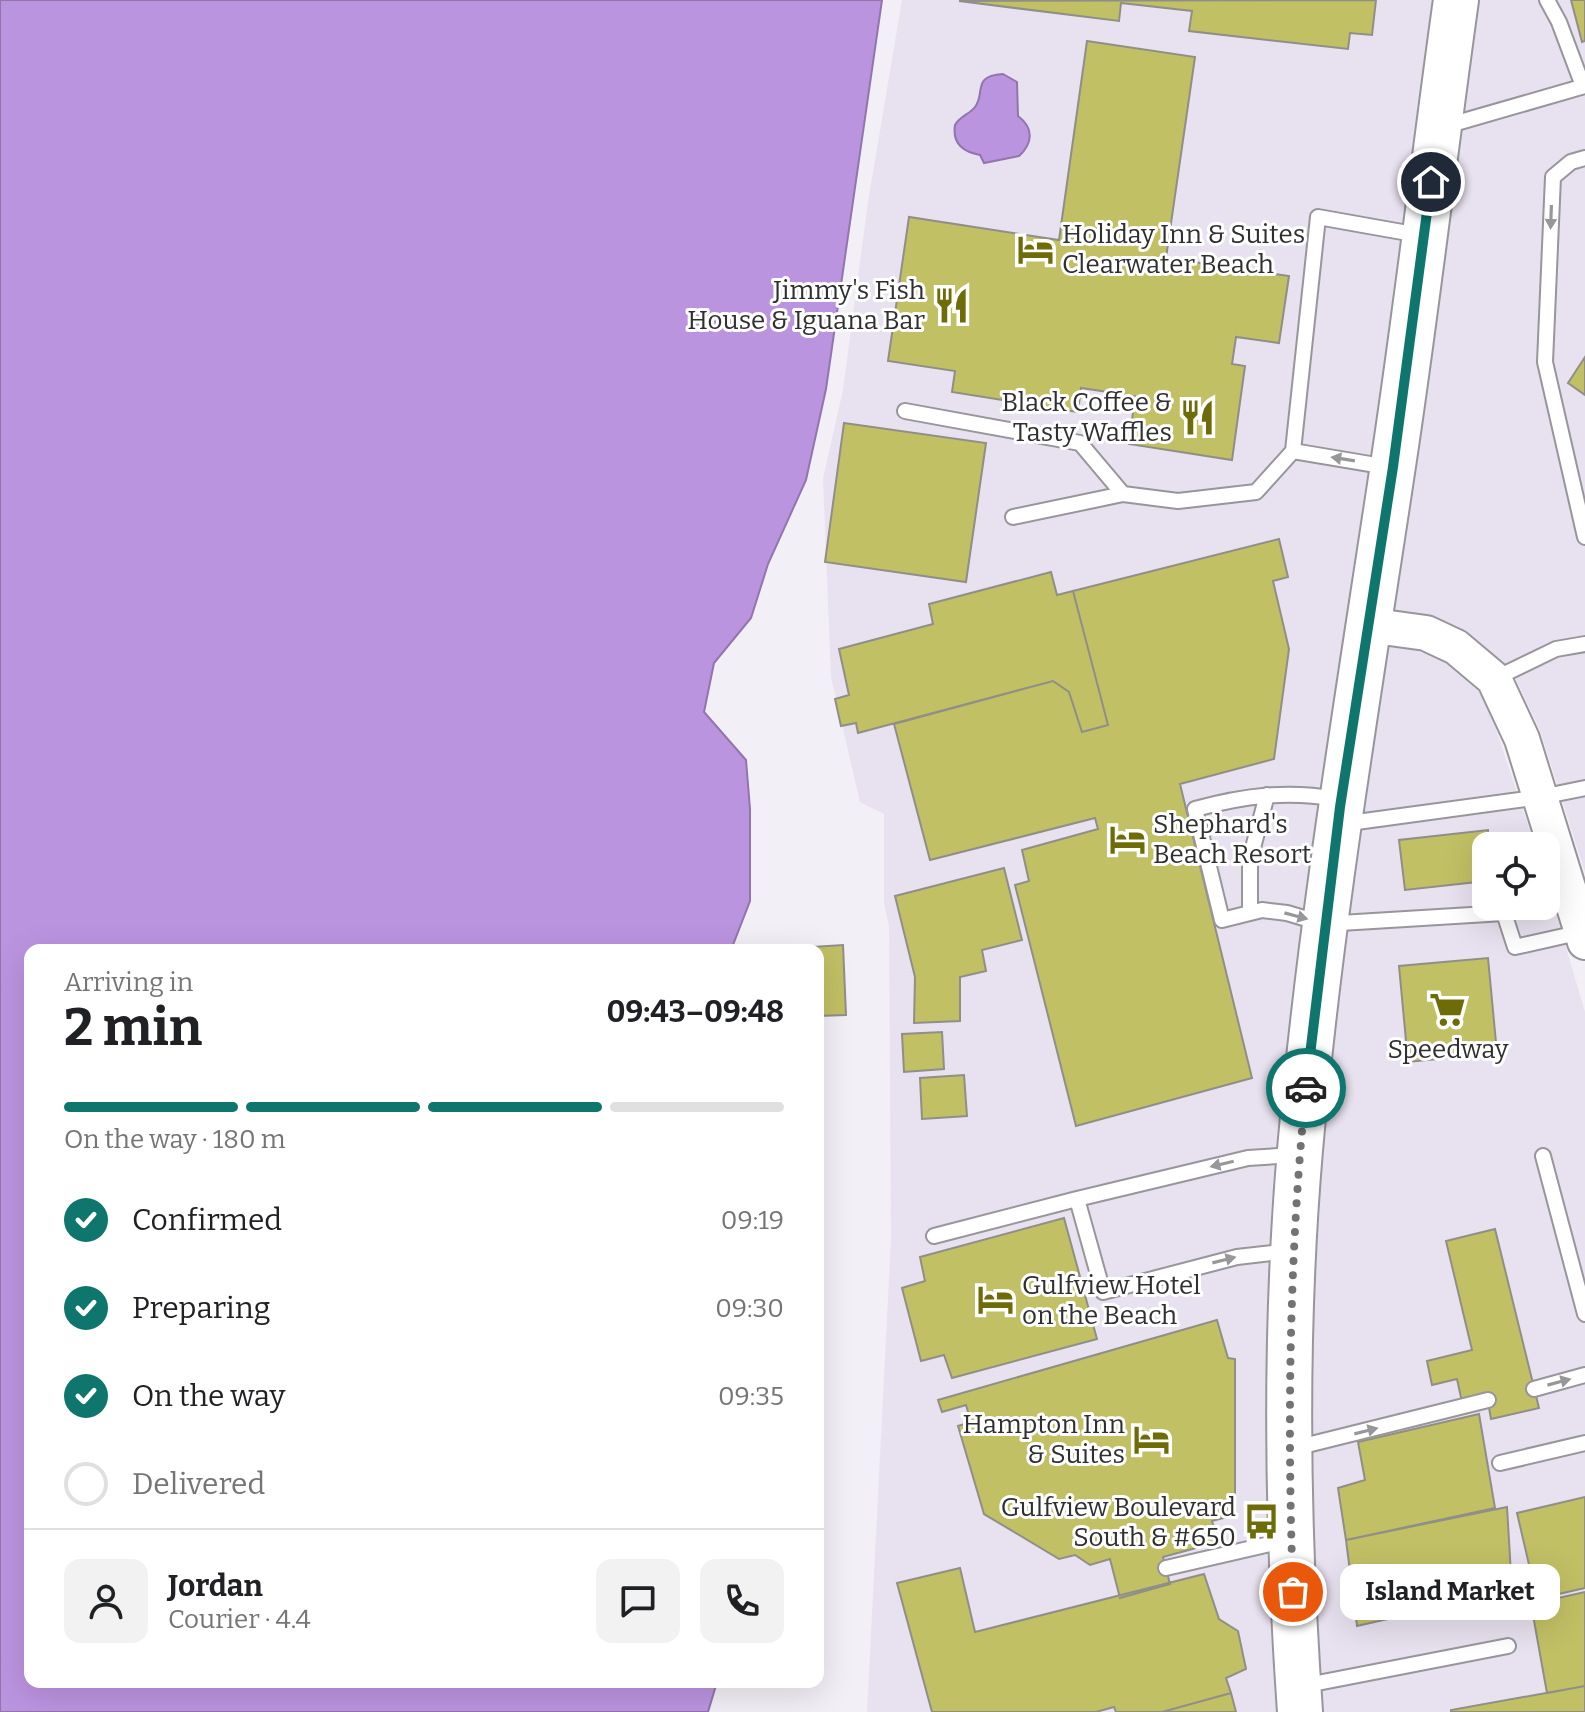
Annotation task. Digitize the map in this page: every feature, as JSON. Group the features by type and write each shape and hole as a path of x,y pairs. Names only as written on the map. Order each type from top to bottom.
{"main road":[{"path":"1299,1700 1290,1449 1299,1154 1339,812 1393,467 1456,0"}],"street":[{"path":"1368,625 1426,633 1456,647 1494,679 1512,715 1541,797 1584,937"}],"lane":[{"path":"1438,128 1584,86 1547,0"},
{"path":"1585,158 1571,162 1553,177 1545,362 1585,537"},
{"path":"1013,517 1123,494 1178,501 1256,492 1293,451 1318,217 1423,236"},
{"path":"905,411 1080,443 1123,494"},
{"path":"1293,451 1393,467"},
{"path":"1494,679 1556,649 1585,644"},
{"path":"1584,937 1515,947 1504,913 1324,924 1287,913 1250,913 1222,920 1195,809 1239,797 1302,793 1339,812 1541,797 1585,788"},
{"path":"1250,913 1250,859 1267,795"},
{"path":"934,1236 1248,1158 1299,1154"},
{"path":"1543,1156 1585,1314"},
{"path":"1077,1199 1103,1292 1237,1257 1295,1251"},
{"path":"1534,1389 1585,1375"},
{"path":"1290,1449 1488,1400"},
{"path":"1500,1463 1585,1443"},
{"path":"1166,1568 1291,1539"},
{"path":"1299,1700 1508,1646"}],"shaded area":[{"path":"0,0 882,0 826,389 806,480 768,564 751,618 714,663 704,712 746,760 750,809 750,901 733,944 24,944 24,1688 715,1688 708,1712 0,1712"},
{"path":"902,0 1437,0 1349,623 1280,1712 867,1712 891,1240 889,926 884,903 884,814 860,802 831,677 823,479 843,390 868,202"},
{"path":"1476,0 1585,0 1585,872 1540,730 1511,669 1465,630 1433,616 1390,609"},
{"path":"1003,74 1017,82 1018,116 1027,125 1029,141 1019,156 984,163 980,155 960,146 955,137 955,125 975,107 983,82 993,75"},
{"path":"1385,645 1418,651 1444,662 1478,691 1490,711 1530,832 1472,832 1472,920 1558,920 1585,1012 1585,1712 1320,1712 1310,1508 1310,1352 1319,1153 1336,978"}],"building":[{"path":"1376,0 1372,35 1350,33 1348,49 1189,31 1192,11 1121,3 1119,21 959,1"},
{"path":"1571,0 1585,0 1585,41 1582,42"},
{"name":"Holiday Inn & Suites Clearwater Beach","path":"1087,41 1195,57 1166,258 1289,276 1279,343 1236,337 1232,364 1245,366 1232,460 1129,444 1135,396 1081,388 1078,412 952,392 955,371 888,361 909,217 1059,240"},
{"path":"1585,357 1585,395 1568,383"},
{"path":"844,423 986,443 966,582 825,562"},
{"name":"Shephard's Beach Resort","path":"1279,539 1288,577 1273,581 1289,649 1274,759 1180,784 1252,1078 1076,1126 1015,885 1029,881 1022,850 1098,829 1095,818 930,860 894,724 1053,681 1069,692 1082,732 1108,725 1073,591"},
{"path":"1051,572 1057,595 1073,591 1108,725 1082,732 1069,692 1053,681 858,733 856,723 841,726 835,699 849,695 839,649 933,624 929,604"},
{"path":"1488,830 1472,832 1472,883 1405,890 1399,840"},
{"path":"1004,868 1022,940 982,950 986,971 960,977 960,1021 914,1023 915,977 895,896"},
{"path":"843,945 846,1015 824,1016 824,946"},
{"name":"Speedway","path":"1488,958 1497,1053 1408,1062 1399,966"},
{"path":"942,1032 944,1069 904,1072 902,1034"},
{"path":"964,1075 967,1116 922,1119 920,1078"},
{"name":"Gulfview Hotel on the Beach","path":"1064,1218 1097,1339 952,1378 944,1355 921,1361 902,1288 925,1281 920,1257"},
{"path":"1495,1229 1539,1408 1491,1419 1487,1396 1462,1402 1457,1379 1432,1385 1427,1361 1472,1350 1446,1241"},
{"path":"1217,1320 1228,1358 1235,1359 1235,1515 1212,1521 1218,1542 1163,1557 1170,1584 1120,1598 1110,1559 1090,1565 1075,1555 1059,1559 984,1514 958,1426 971,1422 966,1405 942,1412 938,1400"},
{"path":"1479,1414 1495,1508 1346,1540 1338,1488 1365,1480 1358,1442"},
{"path":"1585,1497 1585,1588 1537,1599 1517,1513"},
{"path":"1507,1507 1512,1591 1357,1626 1346,1540"},
{"path":"960,1568 975,1632 1204,1574 1219,1619 1238,1631 1246,1669 1226,1678 1231,1693 1162,1712 1116,1712 1114,1707 1096,1712 932,1712 897,1583"},
{"path":"1585,1592 1585,1686 1547,1693 1531,1604"},
{"path":"1585,1686 1585,1712 1451,1712 1451,1710"},
{"path":"1231,1693 1236,1712 1162,1712"}],"way so far":[{"path":"1293,1592 1291,1354 1299,1154 1306,1088"}],"place":[{"name":"Holiday Inn & Suites Clearwater Beach","path":"1036,249"},
{"name":"Jimmy's Fish House & Iguana Bar","path":"951,305"},
{"name":"Black Coffee & Tasty Waffles","path":"1198,417"},
{"name":"Shephard's Beach Resort","path":"1127,839"},
{"name":"Speedway","path":"1448,1010"},
{"name":"Gulfview Hotel on the Beach","path":"996,1300"},
{"name":"Hampton Inn & Suites","path":"1151,1439"},
{"name":"Gulfview Boulevard South & #650","path":"1262,1522"},
{"name":"Island Market","path":"1293,1592"}],"route":[{"path":"1306,1088 1340,807 1393,467 1431,182"}]}
